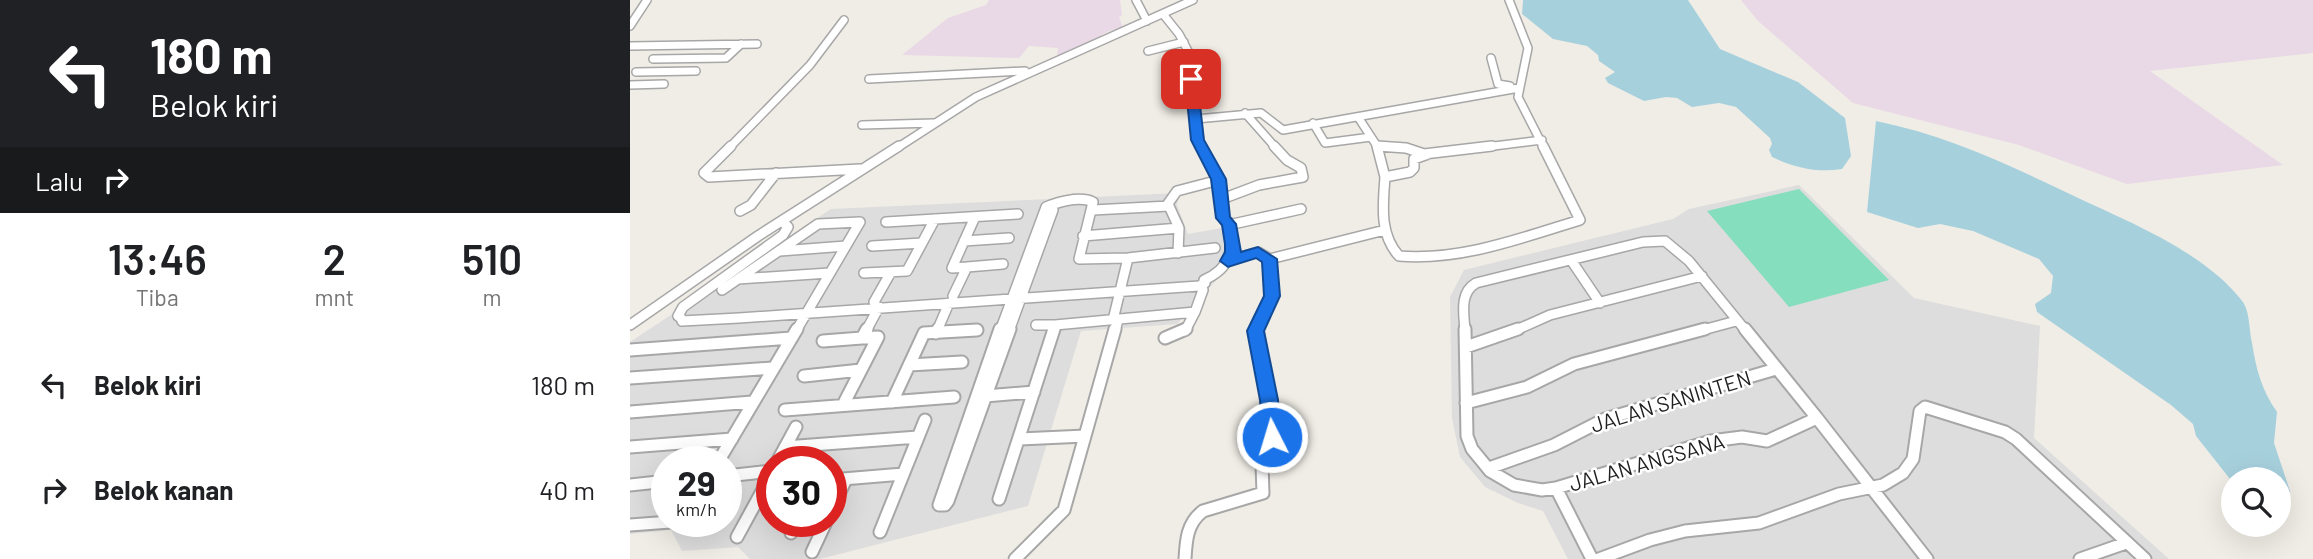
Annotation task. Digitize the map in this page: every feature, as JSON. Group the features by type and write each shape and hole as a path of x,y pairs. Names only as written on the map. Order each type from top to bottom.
{"street":[{"path":"630,26 647,0"},
{"path":"1136,0 1147,21"},
{"path":"630,324 782,220 976,97 1131,31 1193,0"},
{"path":"1358,117 1377,146 1385,177 1385,230 1395,253 1409,257 1487,247 1580,220 1520,102 1518,88 1528,48 1509,0"},
{"path":"782,220 788,227 783,234 683,307 678,316 682,321 951,300 1016,301 1119,288 1203,283 1218,273 1228,261 1233,248 1229,224 1223,218 1219,180 1198,140 1191,79 1196,66 1184,42 1163,14"},
{"path":"844,20 794,82 704,173 709,177 861,169"},
{"path":"1148,51 1184,42"},
{"path":"653,59 726,58 741,44"},
{"path":"630,46 757,44"},
{"path":"633,75 669,45"},
{"path":"630,53 640,46"},
{"path":"1491,58 1498,84 1518,88"},
{"path":"633,75 696,71"},
{"path":"869,79 1033,71"},
{"path":"630,85 664,85"},
{"path":"1196,119 1245,113 1266,114 1283,130 1518,88"},
{"path":"1222,199 1259,185 1303,177 1301,168 1287,160 1245,113"},
{"path":"862,125 934,123"},
{"path":"1313,123 1325,144 1371,137"},
{"path":"1385,177 1410,172 1415,168 1414,159 1428,155 1542,141"},
{"path":"1377,146 1406,148 1428,155"},
{"path":"740,211 751,205 775,173"},
{"path":"1167,205 1177,191 1219,180"},
{"path":"999,348 985,396 962,451 999,348 1016,301 1053,210 1051,205 1088,199 1093,202 1079,259 1128,258 1215,248"},
{"path":"1093,210 1167,205"},
{"path":"1167,205 1179,228 1178,253"},
{"path":"1229,224 1301,209"},
{"path":"886,222 1018,214"},
{"path":"975,217 953,268 1003,264"},
{"path":"864,273 907,271 935,219"},
{"path":"722,290 818,224 860,222 728,446"},
{"path":"1083,236 1179,228"},
{"path":"1228,261 1258,252 1270,259 1385,230"},
{"path":"964,242 1009,238"},
{"path":"1489,468 1471,448 1466,424 1464,297 1469,288 1476,283 1643,242 1661,240 1674,246 1702,276 1927,559"},
{"path":"872,246 922,243"},
{"path":"779,251 846,246"},
{"path":"1015,559 1063,510 1115,320 1119,288 1128,258"},
{"path":"1185,559 1189,525 1195,516 1203,511 1260,495 1264,490 1262,465 1272,437 1269,400 1256,331 1272,296 1270,259"},
{"path":"1572,260 1600,303"},
{"path":"936,333 967,267"},
{"path":"862,338 891,272"},
{"path":"738,279 828,273"},
{"path":"1466,347 1505,335 1542,318 1702,276"},
{"path":"1164,338 1185,331 1195,312 1203,283"},
{"path":"1037,325 1195,312"},
{"path":"1466,402 1527,387 1574,364 1736,321"},
{"path":"999,499 1055,324"},
{"path":"892,402 924,333 977,330"},
{"path":"823,341 878,337 843,405"},
{"path":"630,349 791,338"},
{"path":"909,365 962,362"},
{"path":"630,379 773,368"},
{"name":"JALAN SANINTEN","path":"1489,468 1554,445 1605,419 1776,369"},
{"path":"804,376 861,370"},
{"path":"985,396 1034,392"},
{"path":"785,410 954,397"},
{"path":"630,412 752,402"},
{"path":"1599,559 1671,534 1699,528 1759,523 1839,494 1883,485 1909,466 1913,459 1921,409 1931,408 2005,432 2016,439 2145,559"},
{"name":"JALAN ANGSANA","path":"1489,468 1513,486 1540,492 1711,442 1742,437 1767,441 1817,418"},
{"path":"880,532 925,420"},
{"path":"786,446 796,427"},
{"path":"1020,439 1085,436"},
{"path":"798,446 918,437"},
{"path":"630,447 732,439"},
{"path":"847,478 903,474"},
{"path":"630,485 651,483"},
{"path":"1556,488 1592,559"},
{"path":"742,529 756,505"},
{"path":"630,526 651,524"},
{"path":"812,552 819,537"},
{"path":"2080,559 2126,543"}],"shaded area":[{"path":"989,0 1120,0 1122,15 1119,17 1123,28 1109,31 1101,35 1102,37 1057,57 1058,48 1029,46 1019,58 902,55 948,18 986,5"},
{"path":"1741,0 2313,0 2313,53 2150,71 2283,165 2127,184 2019,145 1853,103 1758,21"},
{"path":"1799,185 1914,298 2040,326 2034,438 2169,559 1568,559 1543,511 1518,503 1485,487 1460,457 1452,418 1450,297 1464,270 1673,219 1689,209"},
{"path":"1179,193 1177,205 1188,234 1222,228 1227,242 1221,275 1177,324 1081,331 1028,506 820,559 750,559 738,547 682,551 675,537 742,537 742,446 651,446 651,532 630,534 630,342 831,209"}],"green space":[{"path":"1799,189 1889,280 1789,307 1707,211"}],"water":[{"path":"1523,0 1688,0 1720,49 1798,82 1845,118 1851,156 1842,169 1815,170 1798,167 1772,157 1769,150 1772,144 1770,138 1736,107 1719,103 1692,107 1677,98 1666,97 1644,101 1608,83 1605,78 1615,72 1599,61 1598,55 1587,46 1553,39 1522,14"},
{"path":"1876,121 1927,134 1977,152 2118,216 2187,253 2227,284 2243,302 2247,311 2258,371 2267,396 2277,412 2274,443 2282,467 2221,468 2196,436 2193,424 2171,405 2037,312 2035,304 2051,293 2053,276 2039,259 1973,231 1940,224 1918,228 1867,212"}],"route":[{"path":"1191,79 1196,133 1205,157 1219,179 1223,218 1229,224 1233,252 1228,261 1258,252 1270,259 1272,296 1256,331 1256,344 1269,400 1272,437"}]}
